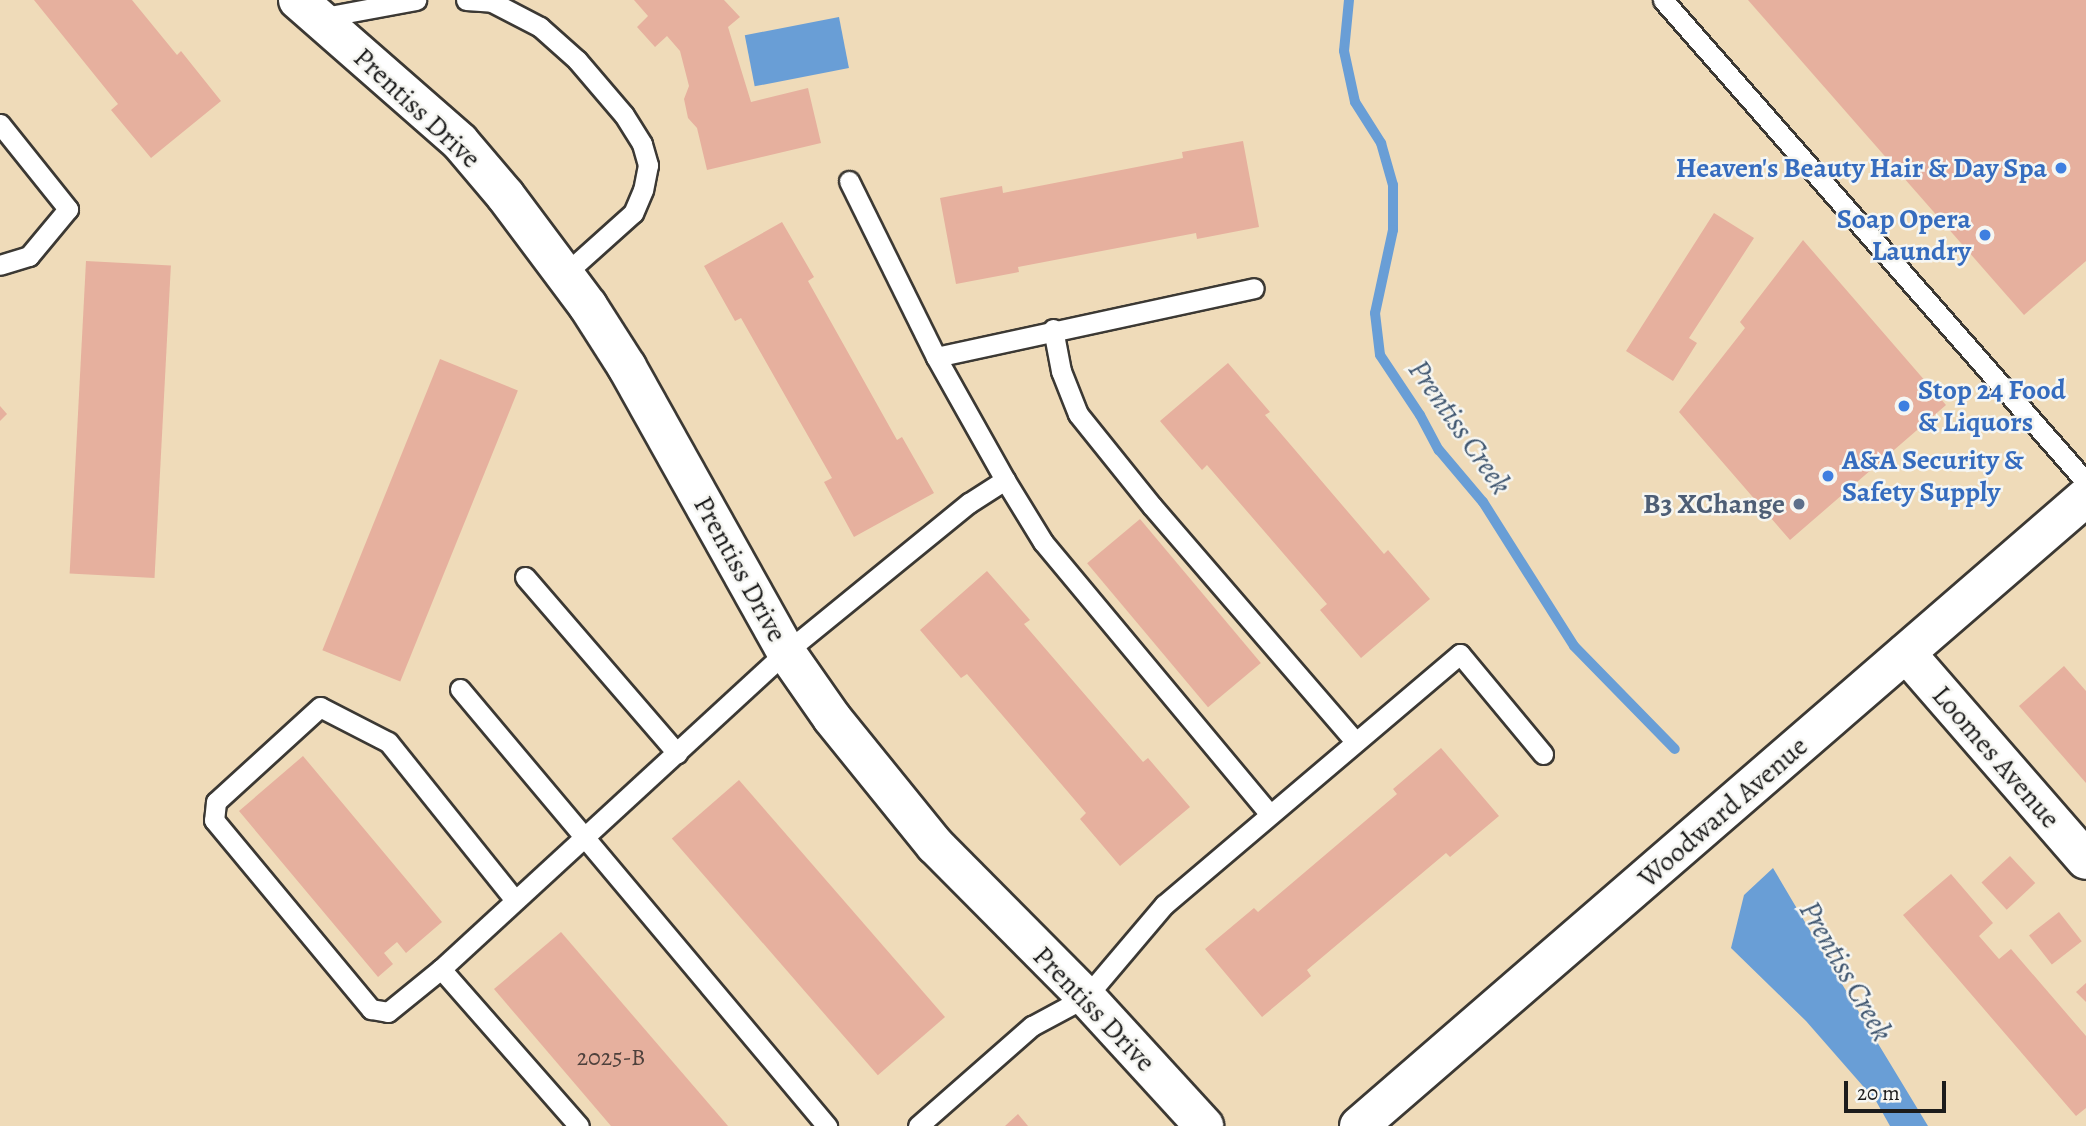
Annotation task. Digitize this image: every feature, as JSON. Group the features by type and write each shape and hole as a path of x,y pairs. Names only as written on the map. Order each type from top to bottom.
{"street":[{"name":"Prentiss Drive","path":"309,9 460,142 505,195 565,274 627,368 786,652 848,739 935,845 1086,997 1204,1126"},
{"name":"Woodward Avenue","path":"1359,1126 2086,498"},
{"name":"Loomes Avenue","path":"1906,653 2086,860"}],"lane":[{"path":"309,9 416,0"},
{"path":"466,0 492,2 540,27 593,78 624,115 642,145 648,165 643,190 634,213 565,274"},
{"path":"1663,0 2086,482"},
{"path":"0,124 68,209 29,256 0,265"},
{"path":"849,181 936,357 1004,480 1043,542 1270,814"},
{"path":"936,357 1053,329 1254,288"},
{"path":"1053,329 1061,371 1078,414 1152,506 1355,741"},
{"path":"514,899 388,742 320,707 216,802 214,820 371,1009 388,1012 441,969 514,899 585,839 786,652 969,503 1004,480"},
{"path":"525,577 677,753"},
{"path":"918,1126 1032,1026 1086,997 1164,905 1460,654 1543,754"},
{"path":"460,689 827,1126"},
{"path":"441,969 579,1126"}],"water":[{"path":"839,17 849,68 755,86 745,35"},
{"path":"1773,868 1928,1126 1890,1126 1876,1101 1806,1021 1731,948 1744,895"}],"building":[{"path":"34,0 132,0 177,55 181,51 221,101 151,158 111,110 118,104"},
{"path":"634,0 724,0 740,17 728,27 751,102 808,88 821,143 707,170 697,128 688,118 684,99 689,86 680,51 667,36 655,47 637,27 648,16"},
{"path":"1748,0 2086,0 2086,261 2024,315"},
{"path":"1243,141 1259,227 1197,239 1196,233 1018,267 1019,272 956,284 940,198 1002,186 1003,193 1183,158 1182,152"},
{"path":"1714,213 1754,238 1689,338 1697,343 1673,381 1626,351"},
{"path":"782,222 814,277 808,281 897,440 902,437 934,493 854,537 824,482 832,478 741,318 735,321 704,266"},
{"path":"1803,240 1946,405 1790,540 1679,412 1745,328 1740,322"},
{"path":"86,261 171,265 155,578 70,574"},
{"path":"440,359 518,390 400,682 322,650"},
{"path":"1228,363 1270,412 1265,415 1384,554 1388,550 1430,599 1361,658 1320,610 1327,604 1207,465 1202,470 1160,421"},
{"path":"0,406 7,414 0,421"},
{"path":"1140,519 1261,663 1208,707 1087,563"},
{"path":"987,571 1030,620 1024,624 1143,762 1148,758 1190,807 1120,866 1080,819 1086,813 967,674 961,678 920,630"},
{"path":"2064,666 2086,691 2086,783 2019,706"},
{"path":"1441,748 1499,816 1450,857 1446,853 1307,970 1311,976 1262,1017 1205,949 1254,908 1258,912 1397,794 1393,789"},
{"path":"303,756 442,922 406,953 397,942 384,953 393,964 378,977 239,811"},
{"path":"739,780 945,1017 878,1075 672,838"},
{"path":"2010,856 2035,883 2007,910 1981,883"},
{"path":"1951,874 1993,923 1979,936 1999,959 2011,949 2086,1036 2086,1108 2076,1116 1903,915"},
{"path":"2059,912 2082,941 2052,965 2029,935"},
{"path":"561,932 728,1126 611,1126 494,989"},
{"path":"2086,983 2086,1002 2076,992"},
{"path":"1018,1114 1028,1126 1005,1126"}],"waterway":[{"name":"Prentiss Creek","path":"1349,0 1344,51 1355,102 1381,143 1393,185 1393,230 1375,313 1380,355 1420,415 1439,450 1483,502 1574,646 1675,749"}],"place":[{"name":"Heaven's Beauty Hair & Day Spa","path":"2061,168"},
{"name":"Soap Opera Laundry","path":"1985,235"},
{"name":"Stop 24 Food & Liquors","path":"1904,406"},
{"name":"A&A Security & Safety Supply","path":"1828,476"},
{"name":"B3 XChange","path":"1799,504"}]}
